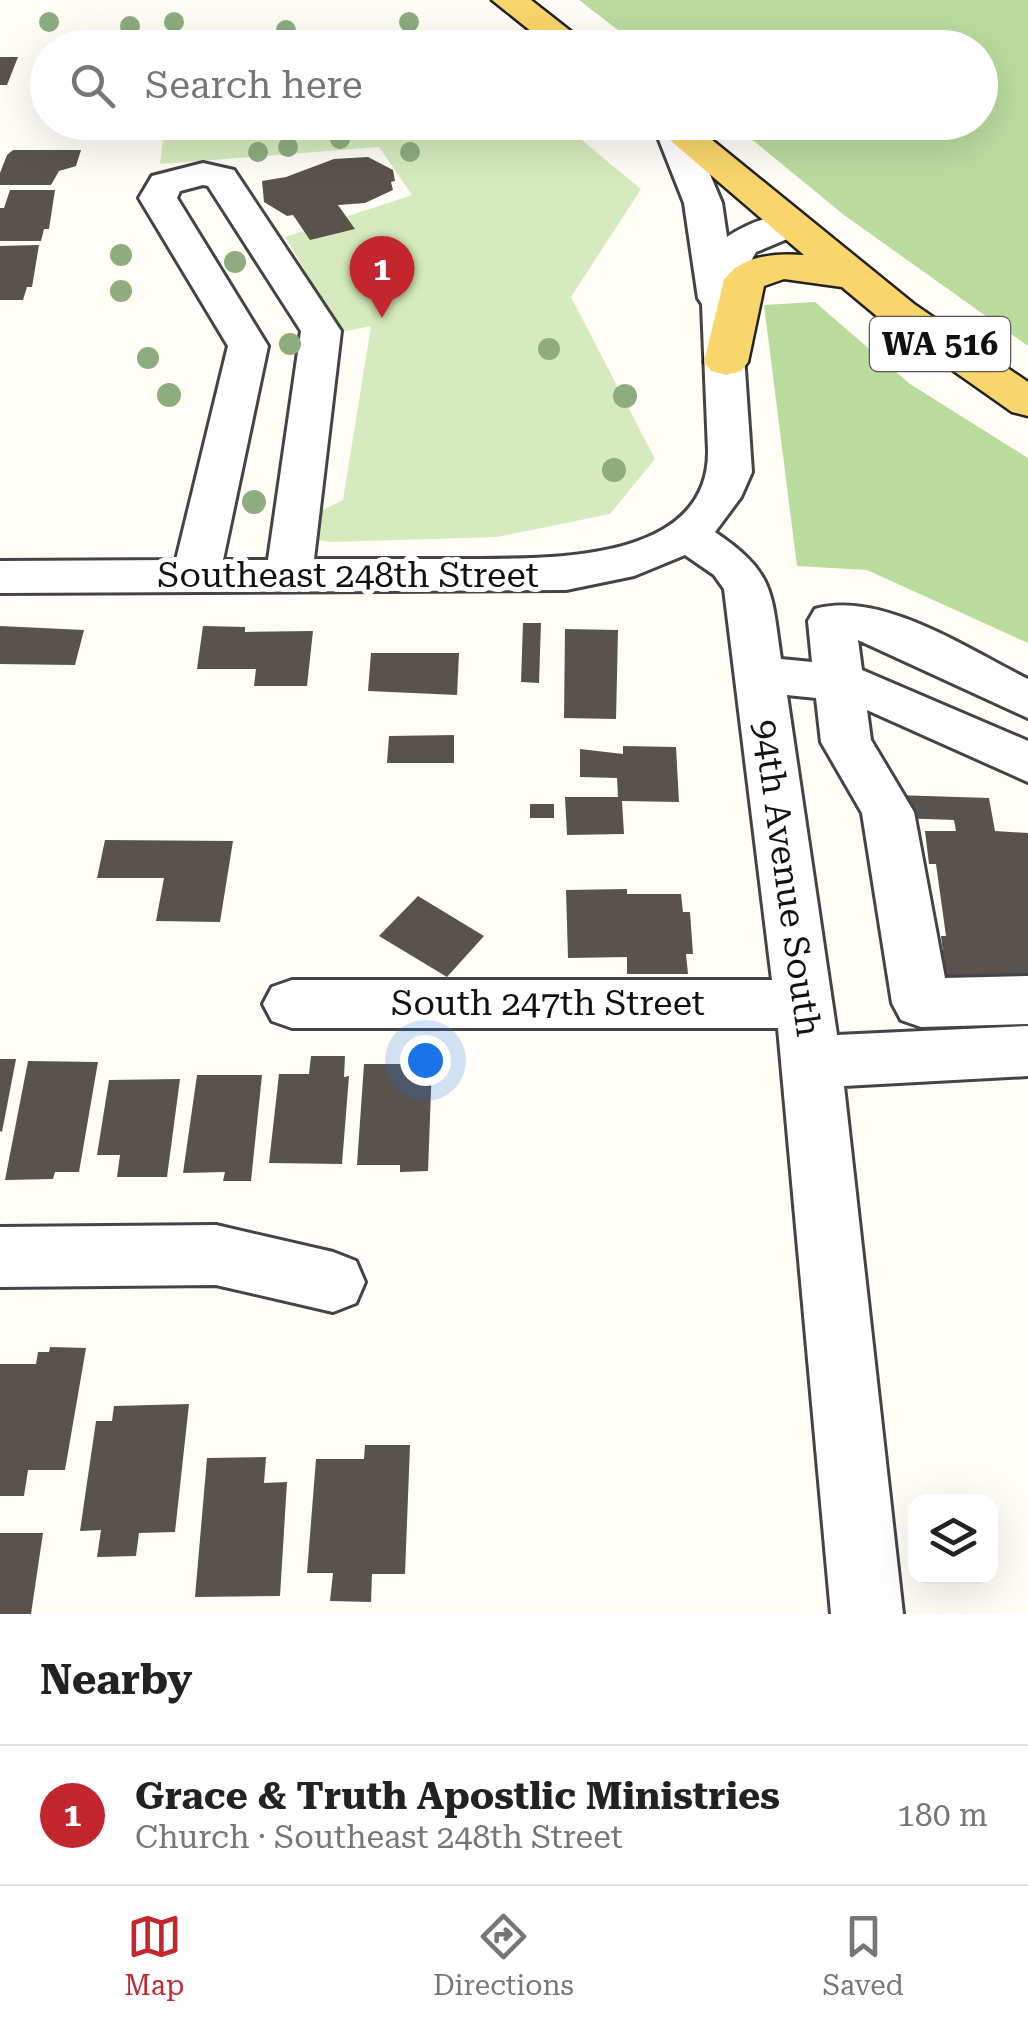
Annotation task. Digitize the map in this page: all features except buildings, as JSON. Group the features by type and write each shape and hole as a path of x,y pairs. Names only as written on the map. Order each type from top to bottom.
{"main road":[{"path":"509,0 550,30"},
{"name":"WA 516","path":"687,140 946,348 1028,402"},
{"path":"724,344 745,280 751,274 788,267 858,278"}],"street":[{"path":"675,140 702,202 724,344"},
{"path":"196,576 248,346 158,198 165,184 203,174 221,178 322,331 289,575"},
{"path":"687,534 708,515 730,472 724,268 732,254 755,236 791,224"},
{"name":"Southeast 248th Street","path":"0,576 566,574 633,561 687,534"},
{"name":"94th Avenue South","path":"687,534 730,564 747,586 812,1062 866,1614"},
{"path":"1028,700 875,625 832,621 846,742 888,812 921,1003 1028,1000"},
{"path":"759,674 838,682 889,699 1028,764"},
{"name":"South 247th Street","path":"292,1004 805,1004"},
{"path":"812,1062 1028,1050"},
{"path":"0,1257 216,1255 333,1282"}],"green space":[{"path":"579,0 1028,0 1028,346 844,215 753,140 998,140 998,30 618,30"},
{"path":"163,140 582,140 641,189 571,297 655,459 610,514 497,537 332,542 306,539 308,517 343,500 371,326 341,332 285,237 412,195 379,147 160,164"},
{"path":"815,302 910,384 1028,458 1028,643 867,570 797,566 764,305"}],"place":[{"name":"Grace & Truth Apostlic Ministries","path":"382,318"}]}
